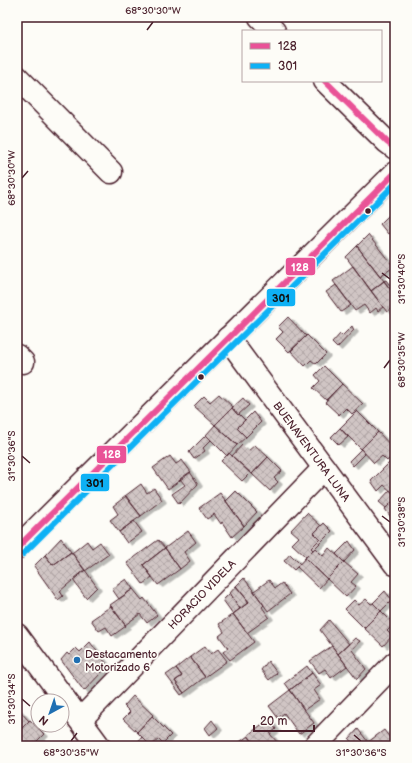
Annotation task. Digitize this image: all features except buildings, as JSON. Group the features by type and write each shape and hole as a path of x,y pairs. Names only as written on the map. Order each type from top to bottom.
{"street":[{"path":"260,17 273,30"},
{"path":"17,77 111,172"},
{"path":"326,82 395,148"},
{"path":"17,548 395,172"},
{"name":"BUENAVENTURA LUNA","path":"228,338 395,564"},
{"name":"HORACIO VIDELA","path":"80,720 324,468"},
{"path":"17,635 99,746"},
{"path":"315,746 395,663"}],"transit line":[{"name":"128","path":"326,82 395,148"},
{"name":"128","path":"17,548 395,173"},
{"name":"301","path":"23,554 395,184"}],"place":[{"name":"Destacamento Motorizado 6","path":"77,660"}]}
